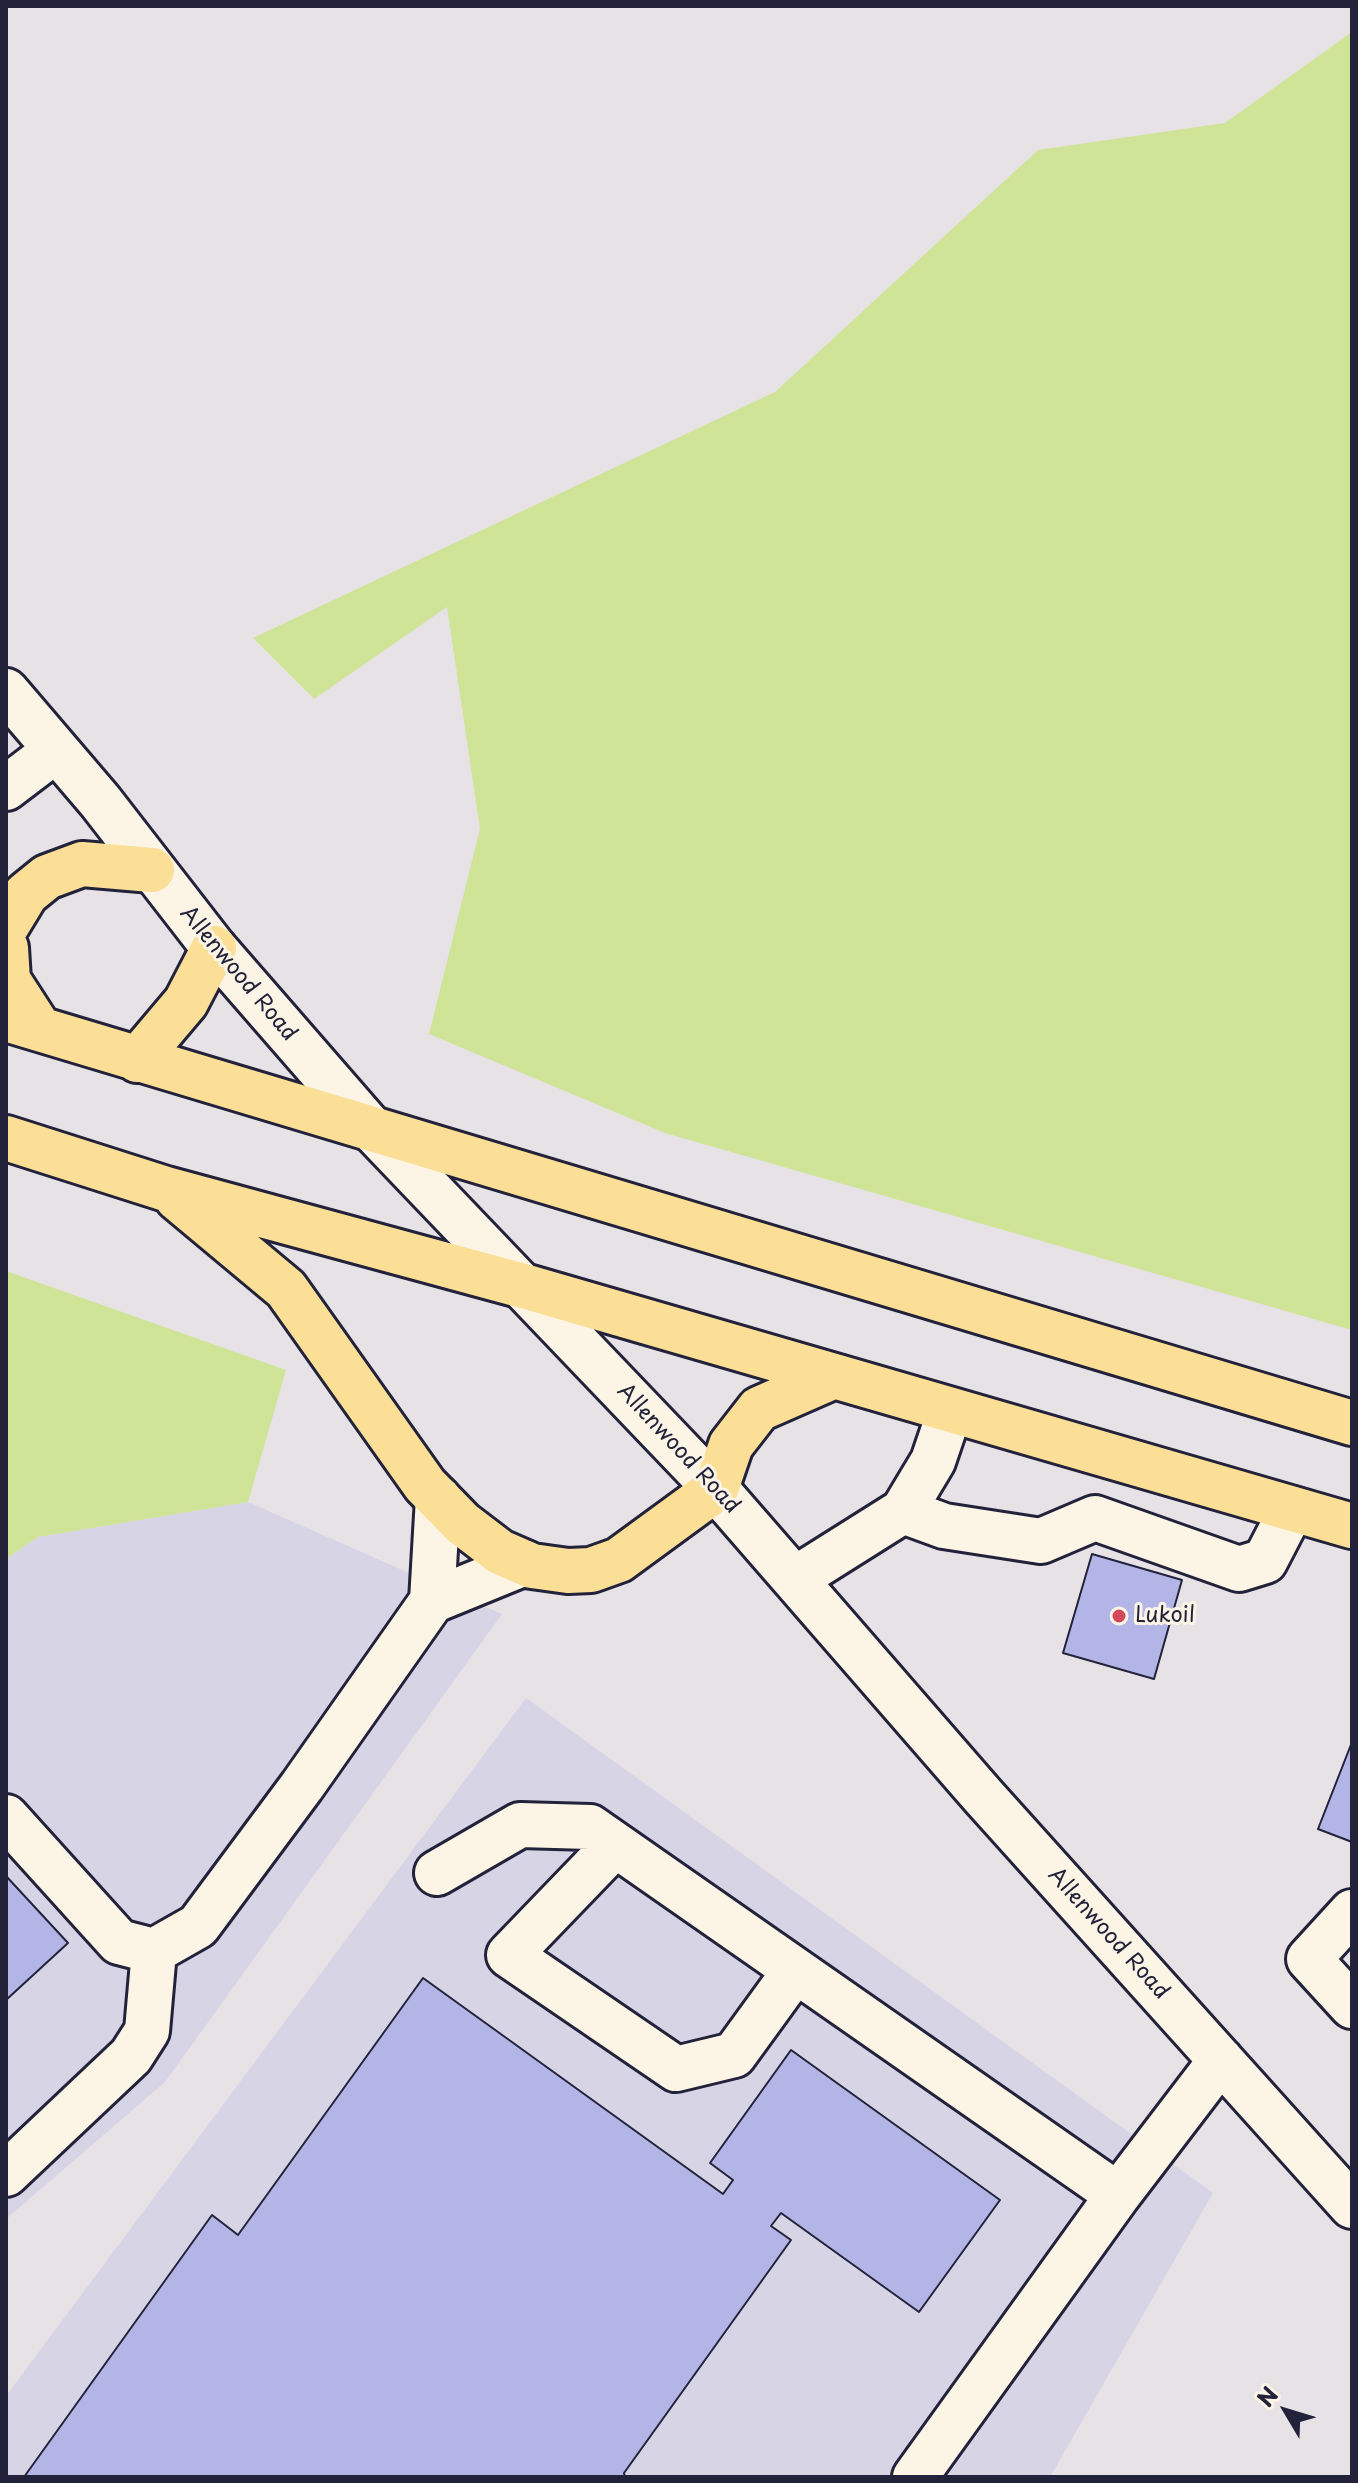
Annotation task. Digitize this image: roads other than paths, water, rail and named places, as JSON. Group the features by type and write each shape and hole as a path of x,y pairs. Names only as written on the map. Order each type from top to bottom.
{"highway":[{"path":"6,927 26,894 47,877 82,864 152,870"},
{"path":"6,948 8,980 22,1023 137,1060 368,1125 596,1199 1352,1423"},
{"path":"137,1060 186,1002 214,948"},
{"path":"6,1138 166,1189 527,1287 1352,1526"},
{"path":"166,1189 286,1289 395,1446 438,1498 500,1552 525,1563 568,1571 591,1570 619,1560 716,1489 731,1445 759,1409 832,1377"}],"street":[{"name":"Allenwood Road","path":"6,691 214,948 368,1125 527,1287 716,1489 1221,2060 1346,2186"},
{"path":"6,788 56,750"},
{"path":"795,1579 903,1511 933,1461 950,1411"},
{"path":"6,1817 119,1942 154,1951 198,1926 302,1786 432,1601 438,1498"},
{"path":"903,1511 944,1526 1041,1541 1095,1518 1239,1569 1265,1561 1292,1509"},
{"path":"432,1601 525,1563"},
{"path":"437,1873 520,1825 590,1827 1118,2195"},
{"path":"615,1845 509,1955 676,2069 734,2055 795,1971"},
{"path":"1352,1912 1309,1959 1352,2006"},
{"path":"6,2174 131,2056 147,2031 154,1951"},
{"path":"915,2477 1118,2195 1221,2060"}],"place":[{"name":"Lukoil","path":"1119,1616"}]}
